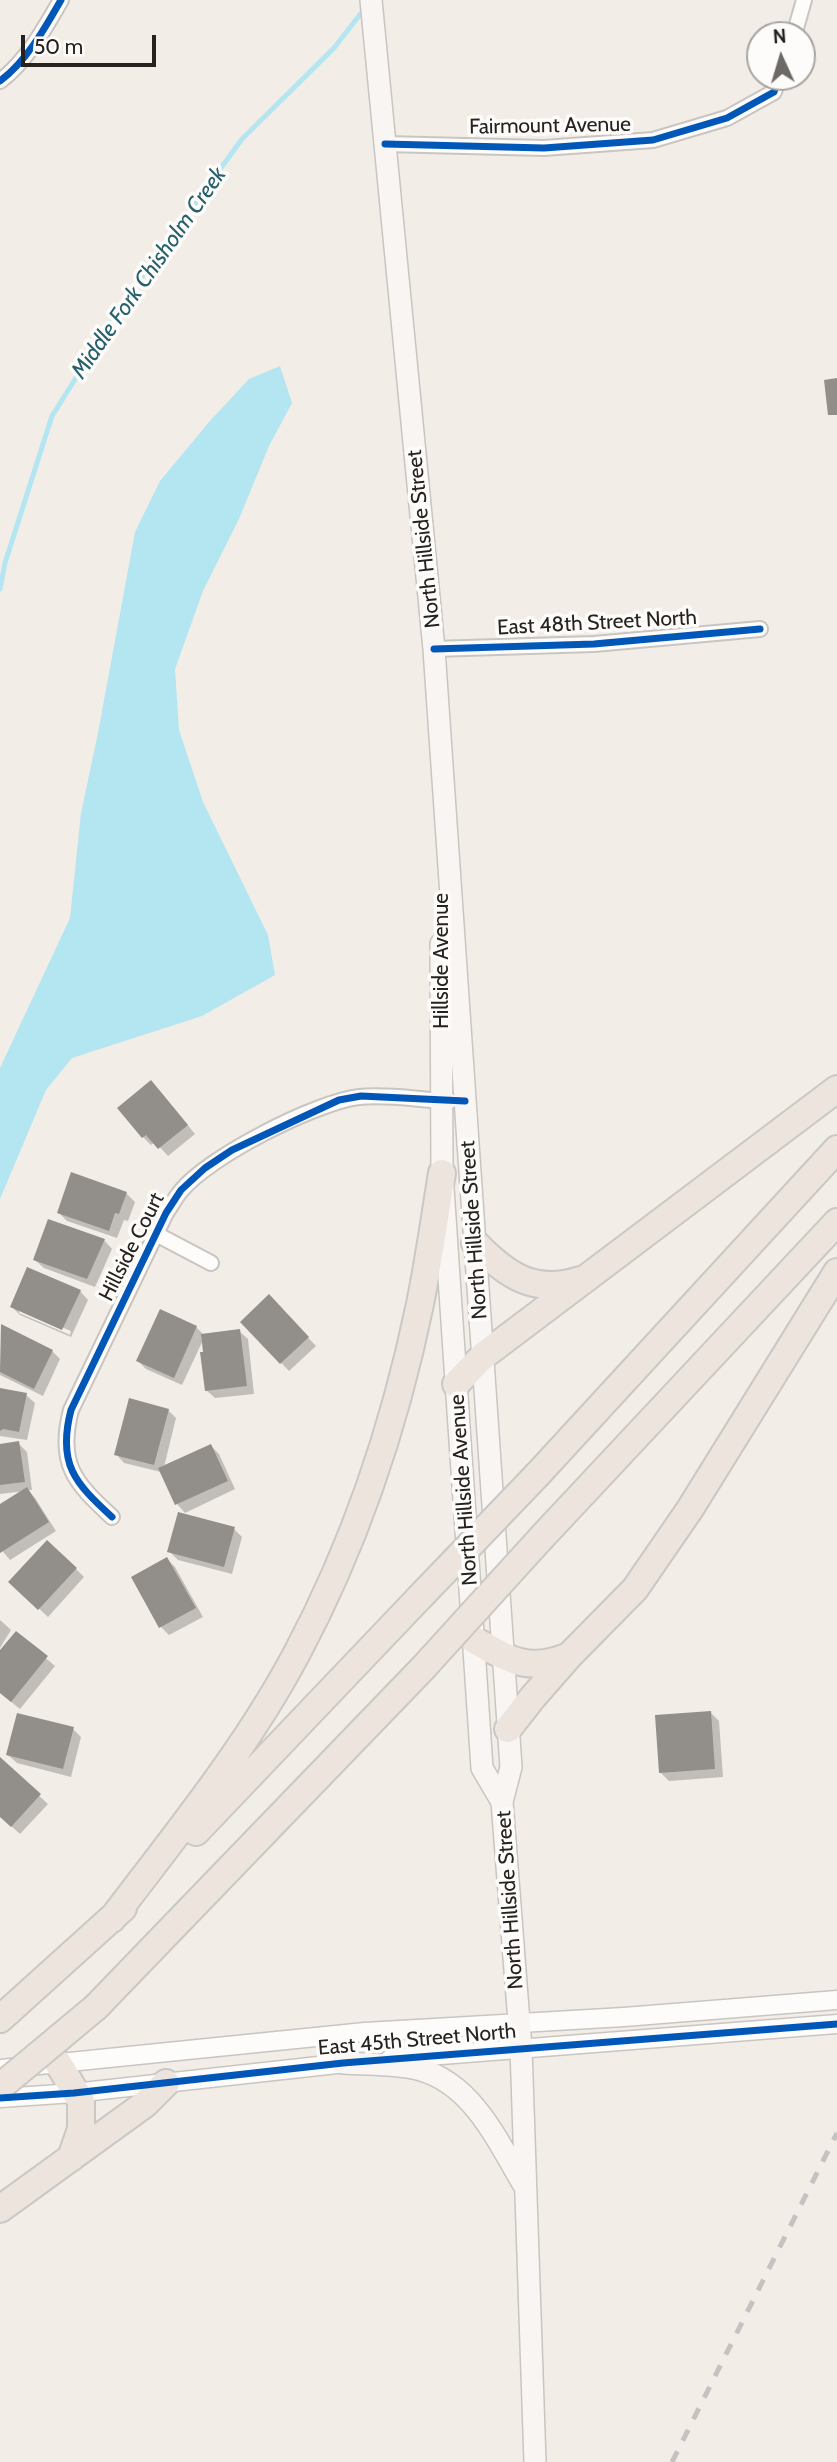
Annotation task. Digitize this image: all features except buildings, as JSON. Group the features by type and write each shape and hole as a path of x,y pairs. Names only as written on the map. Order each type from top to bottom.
{"highway":[{"path":"456,1384 484,1356 837,1089"},
{"path":"4,2017 112,1919 538,1474 837,1149"},
{"path":"112,1919 245,1741 297,1654 334,1576 365,1503 401,1384 420,1303 442,1173"},
{"path":"0,2087 96,2007 423,1668 837,1222"},
{"path":"475,1243 496,1266 533,1284 553,1285 585,1278"},
{"path":"508,1729 569,1656 635,1589 690,1509 837,1272"},
{"path":"474,1640 521,1663 548,1664 569,1656"},
{"path":"58,2063 81,2101 81,2129 71,2158"},
{"path":"0,2209 145,2104 166,2083"}],"main road":[{"name":"North Hillside Street","path":"371,0 435,649 484,1356 511,1767 502,1802 520,2021 535,2462"},
{"name":"Hillside Avenue","path":"441,750 442,1173"},
{"name":"North Hillside Avenue","path":"442,1173 482,1768 502,1802"},
{"path":"343,2063 410,2067 444,2079 468,2097 526,2188"}],"street":[{"path":"0,81 9,74 36,40 61,0"},
{"path":"797,21 804,0"},
{"name":"Fairmount Avenue","path":"385,144 544,148 653,141 727,118 774,91"},
{"name":"East 48th Street North","path":"435,649 594,644 761,629"},
{"name":"Hillside Court","path":"112,1517 86,1493 69,1467 65,1450 66,1431 71,1410 156,1234 181,1190 205,1168 232,1150 339,1100 361,1096 465,1101"},
{"name":"Hillside Court","path":"156,1234 211,1263"},
{"name":"East 45th Street North","path":"0,2068 365,2032 638,2016 837,2000"},
{"name":"East 45th Street North","path":"0,2098 74,2093 343,2063 837,2024"}],"water":[{"path":"280,366 292,403 269,446 239,519 203,591 175,669 179,730 203,802 268,935 275,975 202,1016 72,1058 46,1090 0,1199 0,1068 70,918 81,813 135,532 160,481 209,422 249,379"}],"waterway":[{"name":"Middle Fork Chisholm Creek","path":"0,589 5,563 52,416 125,300 242,139 334,48 365,8"}],"railway":[{"path":"672,2462 837,2133"}],"cycle path":[{"path":"0,81 27,54 61,0"},
{"path":"385,144 544,148 653,140 727,118 774,91"},
{"path":"434,649 594,644 760,629"},
{"path":"112,1517 88,1494 72,1471 66,1445 71,1410 166,1213 181,1190 205,1168 232,1150 339,1100 361,1096 465,1101"},
{"path":"0,2098 74,2093 343,2063 837,2024"}]}
